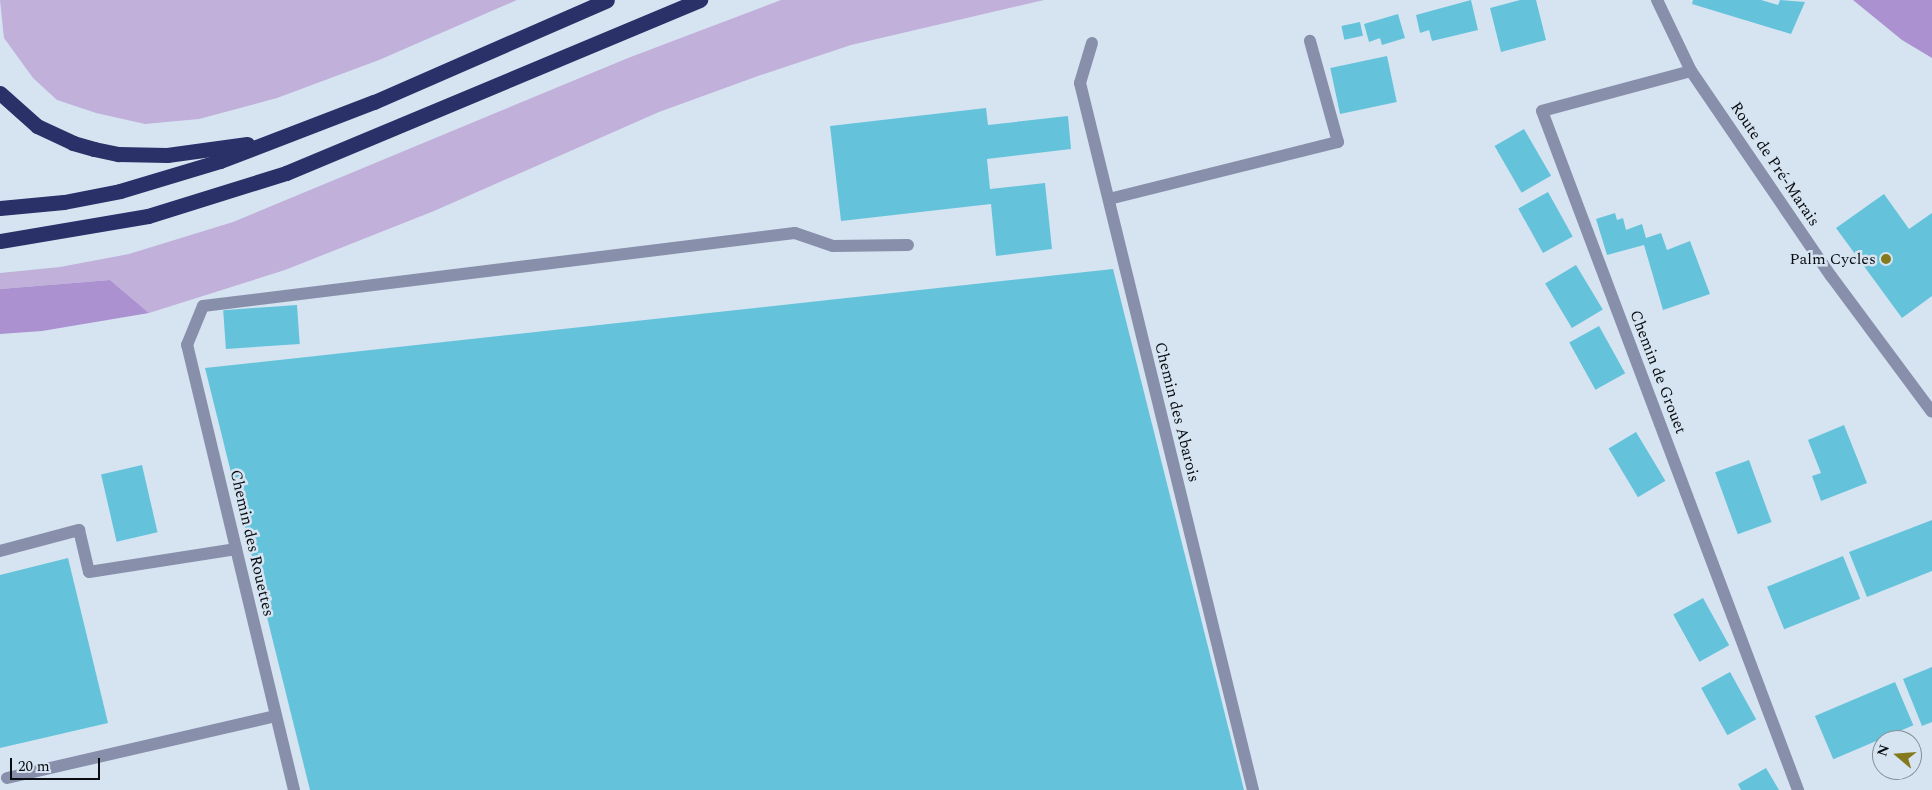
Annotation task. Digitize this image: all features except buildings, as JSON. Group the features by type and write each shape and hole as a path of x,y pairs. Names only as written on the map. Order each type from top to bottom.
{"highway":[{"path":"0,208 64,202 153,183 281,138 374,102 607,0"},
{"path":"4,240 148,216 286,173 700,0"},
{"path":"0,93 23,116 53,135 118,154 167,155 281,138"}],"street":[{"name":"Route de Pré-Marais","path":"1657,0 1665,22 1691,71 1831,276 1932,412"},
{"path":"1109,199 1338,142 1310,41"},
{"name":"Chemin des Abarois","path":"1092,43 1080,83 1253,790"},
{"name":"Chemin de Grouet","path":"1691,71 1542,111 1798,790"},
{"name":"Chemin des Rouettes","path":"294,790 188,345 203,306 795,233 833,246 908,245"},
{"path":"0,551 79,530 89,572 236,548"},
{"path":"7,778 276,716"}],"shaded area":[{"path":"0,0 517,0 379,60 277,98 199,119 145,124 96,113 57,100 33,78 4,38"},
{"path":"781,0 1044,0 851,45 758,76 659,112 434,211 285,270 149,313 110,280 0,289 0,273 60,267 129,254 233,222 628,58"},
{"path":"1853,0 1932,0 1932,58 1902,40"},
{"path":"110,280 149,313 42,331 0,334 0,289"}],"place":[{"name":"Palm Cycles","path":"1886,259"}]}
